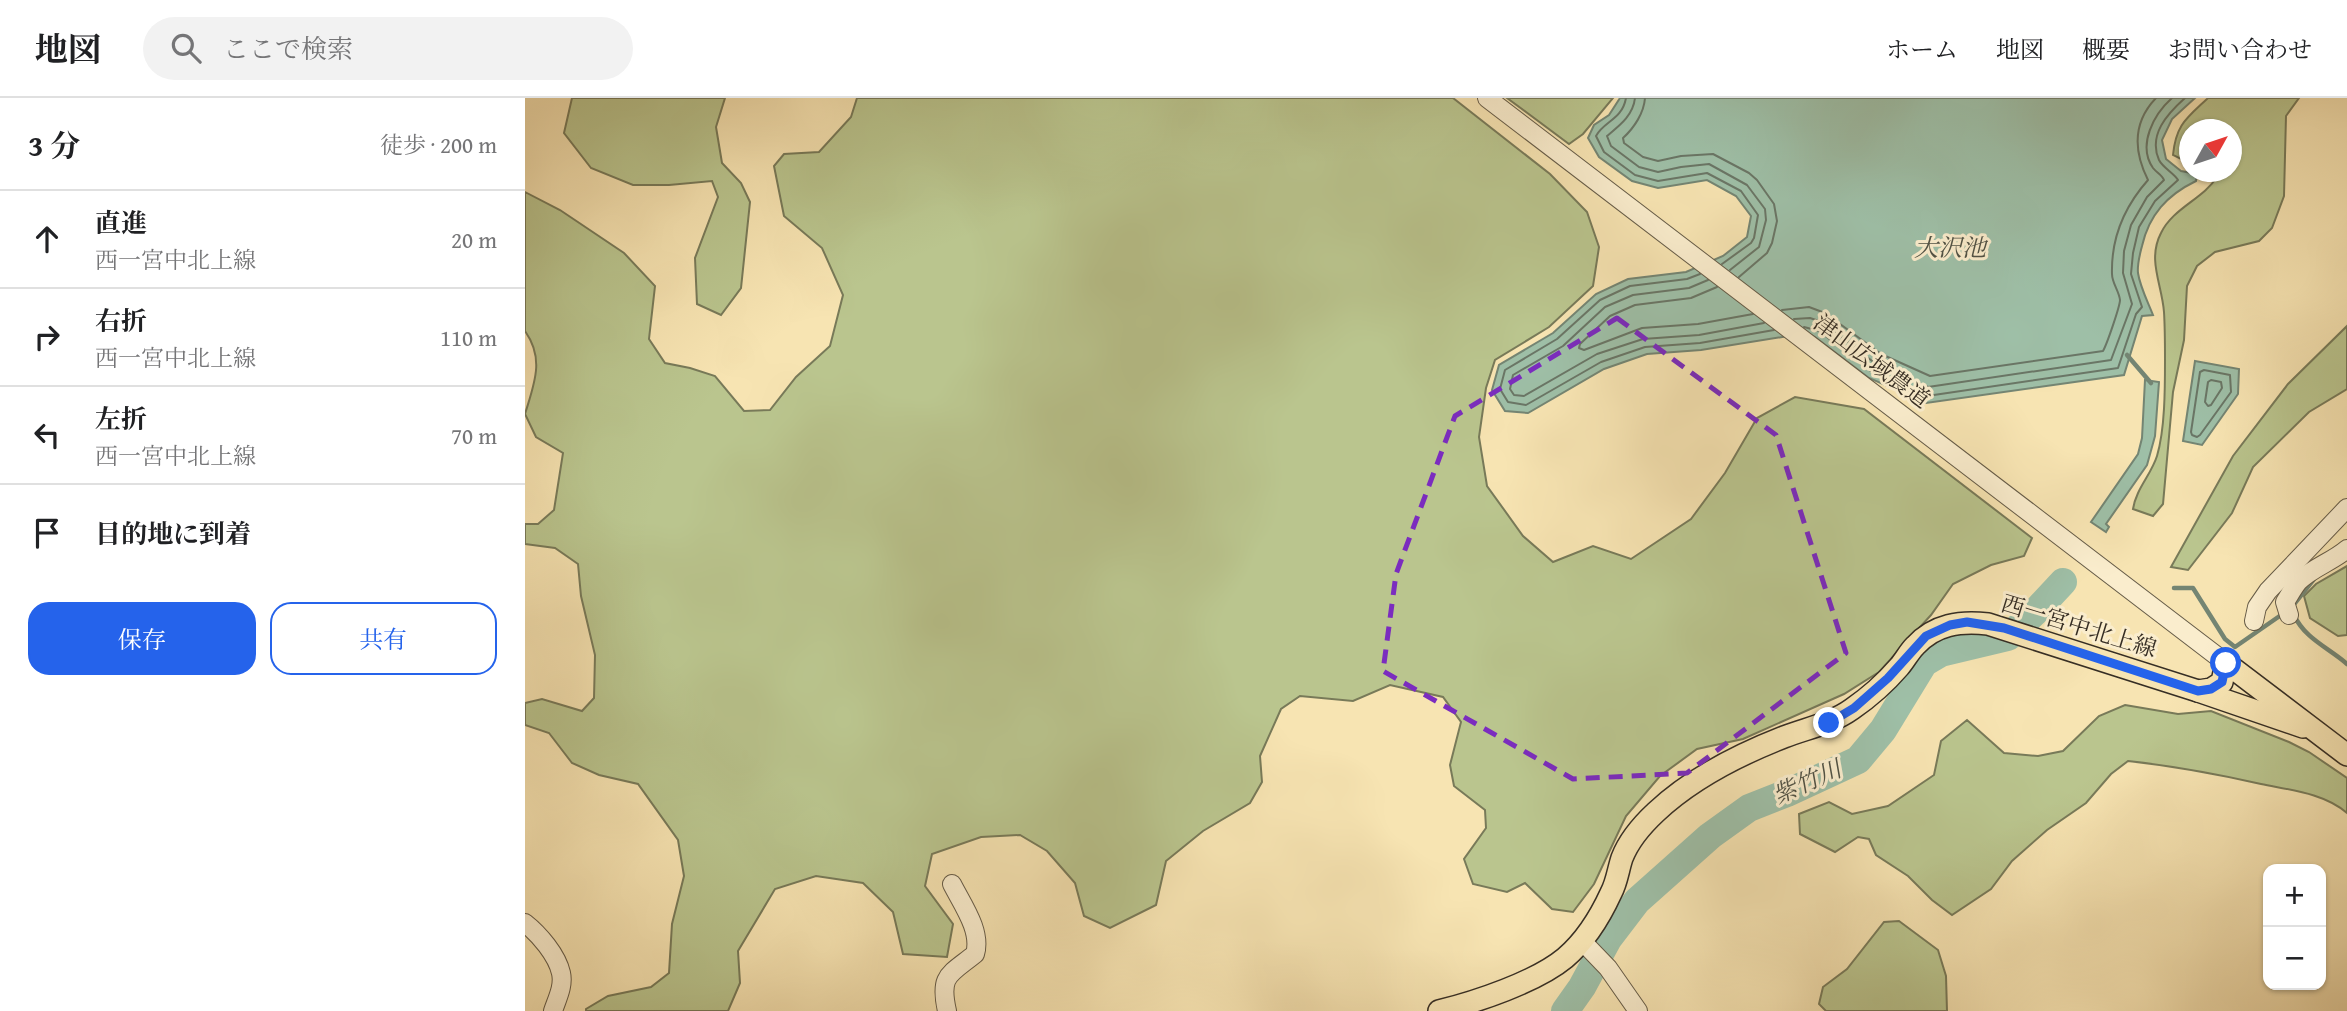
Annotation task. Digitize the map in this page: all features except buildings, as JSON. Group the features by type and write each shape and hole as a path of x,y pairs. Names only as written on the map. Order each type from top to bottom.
{"main road":[{"name":"西一宮中北上線","path":"1439,1011 1462,1005 1544,972 1587,946 1610,896 1622,860 1635,835 1655,812 1678,793 1723,765 1785,737 1829,723 1847,712 1899,668 1915,646 1937,629 1967,622 2012,631 2315,731"},
{"path":"2198,691 2211,689 2222,682 2226,663 2347,755"}],"street":[{"name":"津山広域農道","path":"1487,98 2226,663"},
{"path":"2254,621 2257,607 2267,591 2347,508"},
{"path":"2289,615 2285,602 2298,582 2347,549"},
{"path":"947,1011 943,992 946,978 975,954 977,948 976,935 952,884"},
{"path":"525,923 549,950 561,972 561,988 553,1011"},
{"path":"1587,946 1608,968 1638,1011"}],"highlighted area":[{"path":"1617,318 1776,435 1846,653 1687,773 1573,779 1383,671 1396,574 1455,416"}],"shaded area":[{"path":"572,98 725,98 716,127 722,163 741,183 750,202 741,288 721,315 697,304 695,258 718,197 712,181 633,185 591,168 564,133"},
{"path":"857,98 1453,98 1550,174 1587,212 1599,247 1593,286 1549,327 1495,360 1486,388 1479,437 1487,486 1523,536 1553,562 1593,546 1631,559 1691,519 1725,473 1757,418 1795,397 1864,409 2032,538 2024,556 1991,565 1953,584 1931,615 1879,672 1844,694 1743,739 1697,749 1660,776 1626,816 1594,884 1573,912 1552,909 1525,883 1507,892 1473,884 1464,859 1486,828 1485,810 1454,786 1450,765 1461,722 1443,697 1390,685 1353,701 1300,696 1281,709 1260,756 1262,782 1250,803 1203,831 1166,861 1156,905 1110,928 1084,916 1075,883 1047,851 1020,835 981,837 932,854 925,886 953,924 947,957 903,954 893,912 863,883 816,876 775,889 738,951 740,983 728,1011 586,1011 608,996 651,987 669,973 672,924 684,876 678,840 638,784 599,775 572,763 549,733 525,725 525,703 542,699 582,711 594,698 595,655 581,596 578,564 555,548 525,544 525,524 538,524 554,510 563,453 536,437 525,414 534,382 536,362 535,352 525,331 525,192 560,210 624,253 655,286 649,339 665,363 715,376 744,411 770,410 796,377 830,346 843,295 822,248 784,216 774,166 784,154 819,152 851,117"},
{"path":"1507,98 1613,98 1583,134 1569,144"},
{"path":"2208,98 2299,98 2286,116 2284,196 2272,228 2259,241 2215,252 2197,266 2187,286 2184,340 2173,392 2163,504 2153,516 2133,509 2137,495 2157,456 2163,421 2165,324 2155,262 2157,243 2166,224 2213,182 2242,182 2242,119 2187,119"},
{"path":"2179,131 2179,158 2173,155"},
{"path":"2347,326 2347,389 2309,412 2253,467 2232,513 2188,570 2171,567 2233,456 2288,384"},
{"path":"2347,566 2347,635 2338,636 2310,618 2304,596 2316,584"},
{"path":"2125,705 2178,714 2211,711 2289,742 2347,778 2347,813 2328,801 2295,791 2128,761 2111,774 2086,803 2047,830 2012,861 1991,889 1952,915 1908,876 1876,855 1869,839 1858,837 1835,852 1800,834 1799,814 1829,802 1852,814 1888,806 1934,775 1941,741 1967,720 2004,753 2038,756 2063,751 2099,716"},
{"path":"1899,921 1938,950 1946,976 1947,1011 1826,1011 1819,1004 1823,987 1847,969 1884,922"}],"water":[{"name":"大沢池","path":"1620,98 2195,98 2172,119 2162,140 2166,159 2179,169 2179,182 2194,182 2176,193 2161,207 2145,235 2138,273 2153,315 2142,316 2124,375 1926,403 1869,378 1807,333 1701,350 1647,354 1604,369 1528,413 1505,411 1492,390 1499,365 1553,333 1596,294 1628,279 1686,272 1723,256 1747,237 1751,216 1736,196 1707,180 1658,188 1632,181 1599,157 1588,138 1594,125 1609,115"},
{"path":"2195,361 2239,369 2238,394 2202,445 2183,441"},
{"path":"2145,380 2159,382 2155,436 2147,465 2106,524 2109,527 2106,532 2091,522 2138,454 2142,438"}],"waterway":[{"path":"2127,355 2151,383"},
{"path":"2291,608 2314,579"},
{"name":"紫竹川","path":"1565,1011 1582,987 1608,939 1637,901 1710,836 1749,808 1858,760 1883,730 1924,663 1941,653 2008,637 2063,582"},
{"path":"2174,588 2193,588 2225,639 2235,647 2284,613"},
{"path":"2294,615 2304,631 2347,664"}],"route":[{"path":"1829,723 1854,708 1888,678 1926,636 1937,629 1967,622 2004,628 2198,691 2211,689 2222,682 2226,663"}]}
